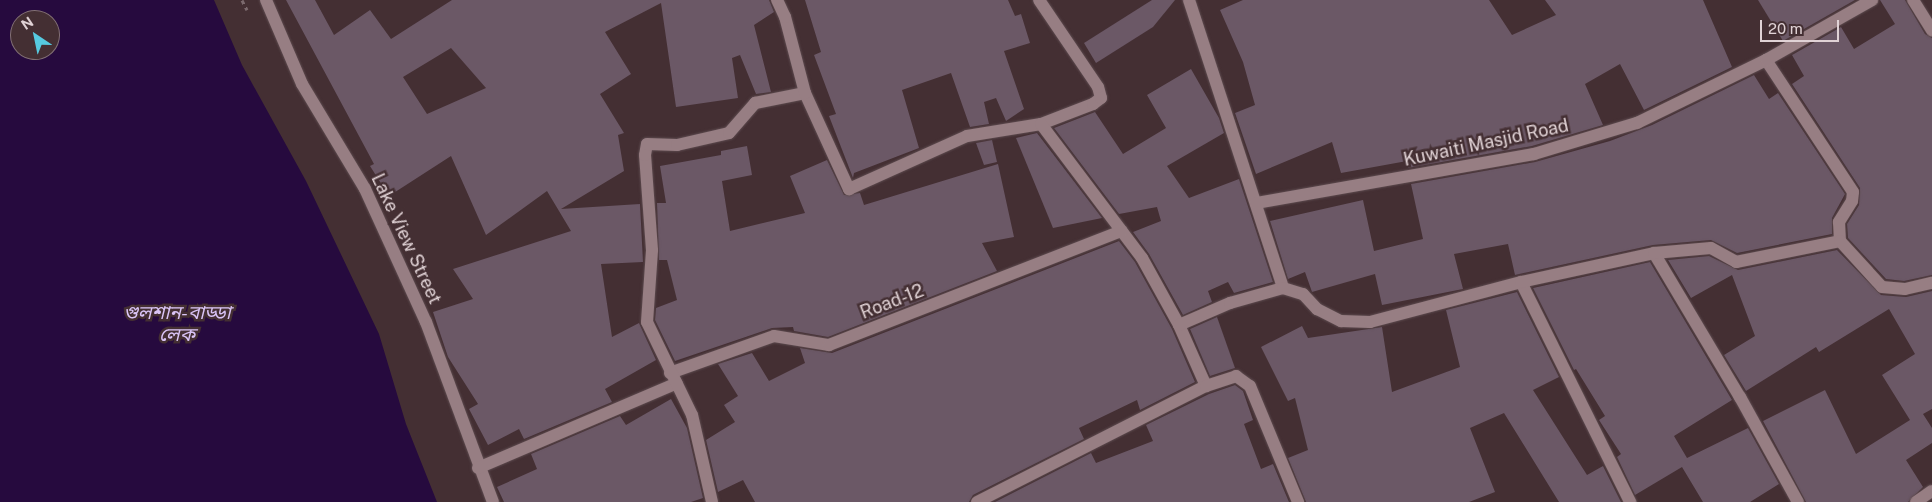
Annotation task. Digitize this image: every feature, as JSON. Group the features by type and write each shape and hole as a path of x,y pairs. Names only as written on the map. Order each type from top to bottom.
{"street":[{"name":"Lake View Street","path":"266,0 302,84 365,189 418,305 478,468 493,502"},
{"path":"777,0 785,17 804,93 849,189 967,136 1040,124 1101,98 1098,87 1039,0"},
{"path":"1189,0 1283,288"},
{"name":"Kuwaiti Masjid Road","path":"1256,203 1534,154 1637,124 1766,60 1872,0"},
{"path":"1913,0 1932,30"},
{"path":"1766,60 1853,192 1852,202 1839,222 1840,241 1882,287 1904,288 1932,283"},
{"path":"712,502 692,415 647,322 652,250 644,155 647,144 677,145 729,133 755,104 804,93"},
{"path":"1040,124 1142,258 1180,325 1206,386"},
{"name":"Road-12","path":"478,468 674,378 774,336 829,346 1122,231"},
{"path":"1180,325 1230,303 1283,288 1303,294 1318,309 1341,320 1370,322 1521,282 1654,253 1712,248 1736,262 1840,241"},
{"path":"1654,253 1740,397 1798,502"},
{"path":"1521,282 1630,502"},
{"path":"977,502 1206,386 1236,376 1250,386 1298,502"},
{"path":"1916,502 1932,491"}],"path":[{"path":"242,0 250,17"}],"water":[{"name":"গুলশান-বাড্ডা লেক","path":"0,0 214,0 242,65 306,181 379,334 406,424 437,502 0,502"}],"building":[{"path":"286,0 315,0 334,35 370,10 391,39 452,0 769,0 774,12 754,25 771,92 756,94 740,55 732,58 738,98 676,107 661,3 605,32 631,74 600,94 624,133 618,135 624,171 561,209 640,204 643,262 601,264 612,337 639,323 656,360 605,389 612,402 524,439 519,429 488,445 469,409 478,404 448,357 433,312 473,299 453,269 571,231 547,191 486,235 451,156 389,196 370,166 374,164","holes":["451,48 486,88 427,114 403,77"]},
{"path":"805,0 1008,0 1015,16 1021,14 1030,43 1004,51 1024,109 1006,121 996,98 984,102 989,124 970,127 951,73 902,90 919,148 854,173 853,178 829,116 836,114 814,55 821,52"},
{"path":"1152,0 1175,0 1153,27 1096,63 1084,43"},
{"path":"1243,0 1489,0 1512,35 1556,15 1545,0 1703,0 1732,67 1644,110 1620,64 1585,84 1603,125 1532,146 1408,168 1407,161 1341,173 1332,142 1256,174 1235,113 1255,105 1243,62 1220,10"},
{"path":"1758,0 1855,0 1783,41"},
{"path":"1880,0 1905,0 1925,34 1932,38 1932,275 1904,281 1886,279 1848,238 1847,224 1859,205 1860,188 1792,84 1804,76 1792,55 1841,27 1854,49 1895,24"},
{"path":"1191,69 1219,118 1224,133 1167,166 1189,198 1239,179 1273,282 1234,293 1228,282 1208,291 1212,302 1183,315 1149,254 1133,232 1161,221 1157,207 1119,214 1054,128 1095,112 1123,154 1166,128 1147,95"},
{"path":"1754,75 1769,99 1778,93 1845,194 1832,218 1832,234 1737,253 1711,240 1653,245 1515,275 1508,244 1454,254 1463,289 1382,305 1375,274 1312,292 1305,272 1288,279 1270,221 1363,200 1374,251 1423,239 1411,184 1535,162 1610,141 1652,125"},
{"path":"1037,133 1102,218 1053,228 1016,138"},
{"path":"992,140 997,162 984,165 976,143"},
{"path":"747,146 752,175 722,181 730,231 805,213 790,176 827,160 844,195 860,193 864,205 998,164 1014,237 982,243 997,271 828,337 794,331 793,327 772,328 675,361 655,320 656,308 677,300 667,260 659,260 657,203 666,203 660,166 721,155 721,151"},
{"path":"1119,241 1135,262 1172,329 1195,382 1140,410 1137,400 1079,428 1084,439 973,495 969,502 755,502 743,480 718,492 706,440 735,422 724,405 738,396 718,364 752,353 769,381 805,363 800,348 832,353"},
{"path":"1837,250 1881,295 1906,297 1932,291 1932,409 1923,414 1932,428 1932,443 1906,460 1923,487 1908,502 1806,502 1763,421 1825,390 1856,454 1910,420 1882,375 1915,354 1889,309 1819,352 1816,347 1746,391 1724,355 1755,336 1732,275 1691,298 1668,260 1709,256 1738,270"},
{"path":"1650,262 1732,400 1674,436 1687,458 1748,428 1779,484 1750,502 1703,502 1682,467 1635,495 1617,457 1621,454 1599,420 1605,416 1576,369 1574,370 1533,288"},
{"path":"1517,292 1559,377 1533,390 1587,475 1603,466 1621,502 1559,502 1504,413 1470,428 1495,492 1469,502 1306,502 1288,458 1308,450 1295,398 1288,401 1261,347 1302,326 1308,338 1382,327 1392,392 1460,367 1446,310"},
{"path":"1217,317 1235,368 1210,376 1190,329"},
{"path":"1235,385 1243,391 1253,420 1244,424 1261,469 1273,464 1289,502 995,502 1091,453 1096,463 1153,441 1146,425 1209,394"},
{"path":"671,399 687,428 703,498 691,502 504,502 497,487 537,469 531,454 620,416 626,425"}]}
